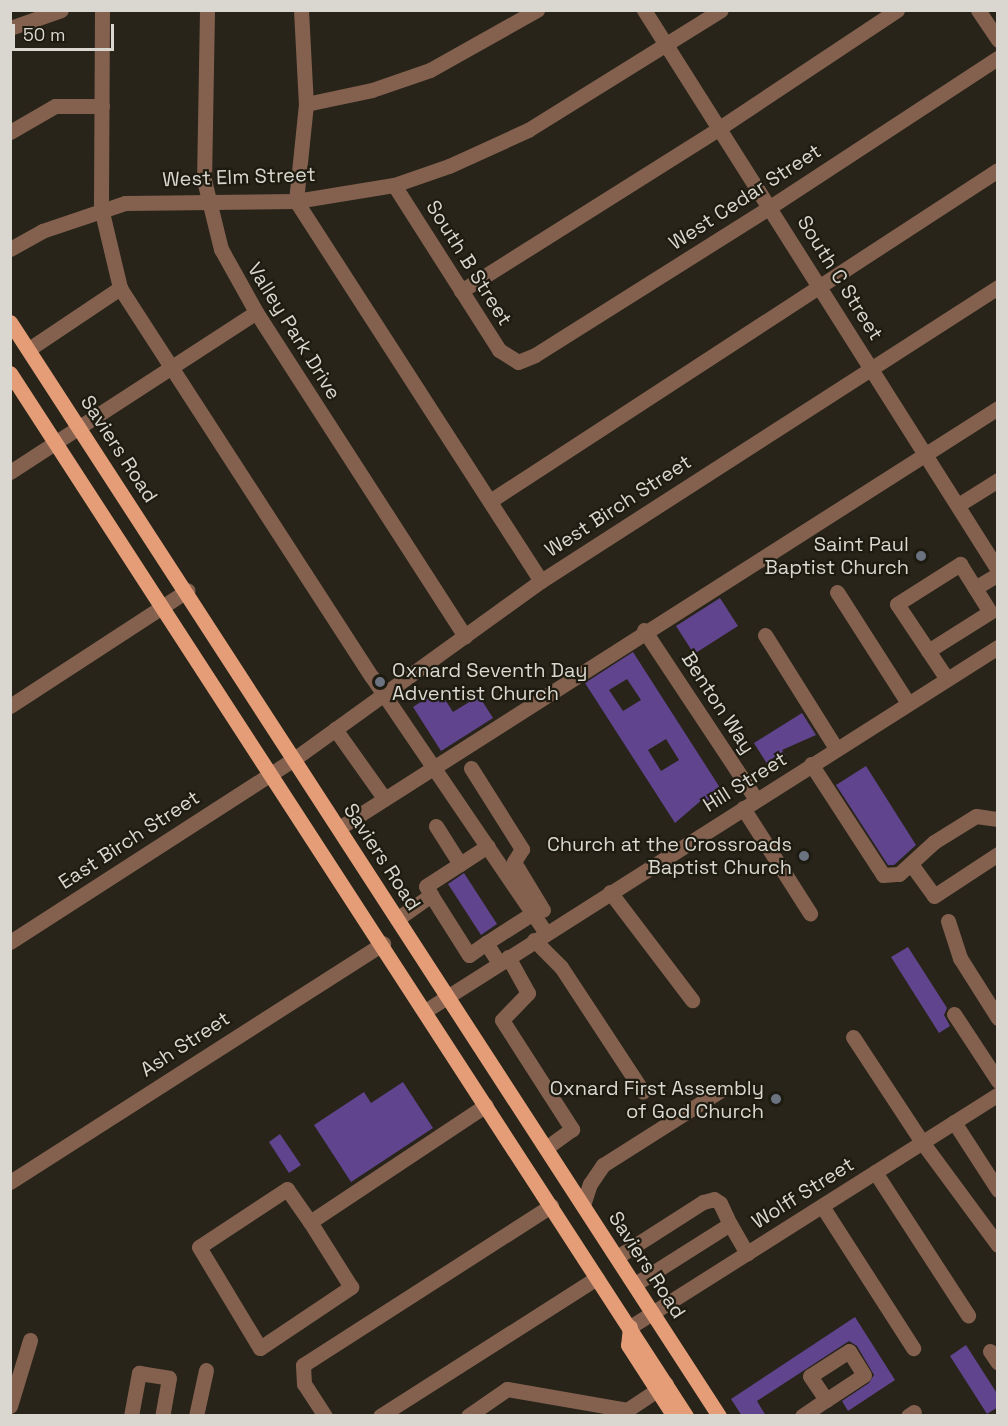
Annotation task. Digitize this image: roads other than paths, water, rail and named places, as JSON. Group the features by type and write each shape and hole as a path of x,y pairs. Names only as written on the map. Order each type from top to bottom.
{"main road":[{"name":"Saviers Road","path":"10,322 188,590 294,759 719,1416"},
{"path":"10,373 383,943 630,1327 674,1416"},
{"path":"661,1387 686,1416"}],"street":[{"path":"10,28 61,10"},
{"path":"102,10 101,208 120,288 545,933"},
{"name":"Valley Park Drive","path":"207,10 204,180 221,249 256,312 465,636"},
{"path":"301,10 306,104 296,201 541,581"},
{"path":"306,104 372,90 430,70 537,10"},
{"name":"South C Street","path":"644,10 718,129 821,286 998,572"},
{"name":"West Elm Street","path":"10,249 42,231 101,208 182,199 208,202 296,201 394,185 449,166 519,135 721,10"},
{"path":"461,291 718,129 897,10"},
{"path":"978,10 993,23 998,40"},
{"name":"West Cedar Street","path":"512,361 535,355 770,207 998,58"},
{"path":"10,132 55,106 102,106"},
{"path":"490,501 998,170"},
{"name":"South B Street","path":"394,185 499,350 512,361"},
{"name":"West Birch Street","path":"271,774 541,581 998,287"},
{"path":"29,350 120,288"},
{"path":"10,472 256,312"},
{"path":"339,828 644,630 998,408"},
{"path":"958,505 998,480"},
{"path":"928,651 990,612 960,564 897,604 928,651 947,679"},
{"path":"975,588 998,572"},
{"path":"10,706 188,590"},
{"path":"837,592 908,704"},
{"name":"Benton Way","path":"644,630 749,803 810,914"},
{"path":"765,635 836,748"},
{"name":"Hill Street","path":"425,1011 749,803 998,647"},
{"path":"335,729 384,798"},
{"path":"811,764 884,875 899,874 934,842 975,816 998,819"},
{"path":"471,768 522,849 514,862 561,967 643,1092"},
{"name":"East Birch Street","path":"10,942 271,774"},
{"path":"436,826 460,864"},
{"path":"488,846 426,886 469,955 533,913"},
{"path":"911,864 934,896 998,854"},
{"path":"609,892 692,1000"},
{"path":"397,919 431,895"},
{"path":"948,921 960,958 998,1018"},
{"name":"Ash Street","path":"10,1182 383,943"},
{"path":"486,943 504,960 528,993 502,1020 572,1130 546,1148"},
{"path":"954,1014 998,1081"},
{"path":"854,1037 922,1142 998,1245"},
{"path":"583,1205 590,1184 603,1165 721,1090"},
{"name":"Wolff Street","path":"630,1327 998,1094"},
{"path":"310,1222 486,1105"},
{"path":"954,1122 998,1190"},
{"path":"875,1172 968,1315"},
{"path":"287,1189 310,1222 351,1287 260,1348 199,1247 287,1189"},
{"path":"617,1257 703,1202 714,1198 720,1203 747,1253"},
{"path":"325,1416 304,1384 303,1365 551,1206"},
{"path":"822,1206 913,1348"},
{"path":"634,1284 730,1224"},
{"path":"380,1416 597,1278"},
{"path":"10,1406 30,1340"},
{"path":"196,1416 206,1370"},
{"path":"131,1416 139,1373 169,1378 162,1416"},
{"path":"467,1415 507,1389 601,1411 626,1413 661,1387"},
{"path":"802,1416 826,1400"}],"place":[{"name":"Saint Paul Baptist Church","path":"921,556"},
{"name":"Oxnard Seventh Day Adventist Church","path":"380,682"},
{"name":"Church at the Crossroads Baptist Church","path":"804,856"},
{"name":"Oxnard First Assembly of God Church","path":"776,1099"}]}
